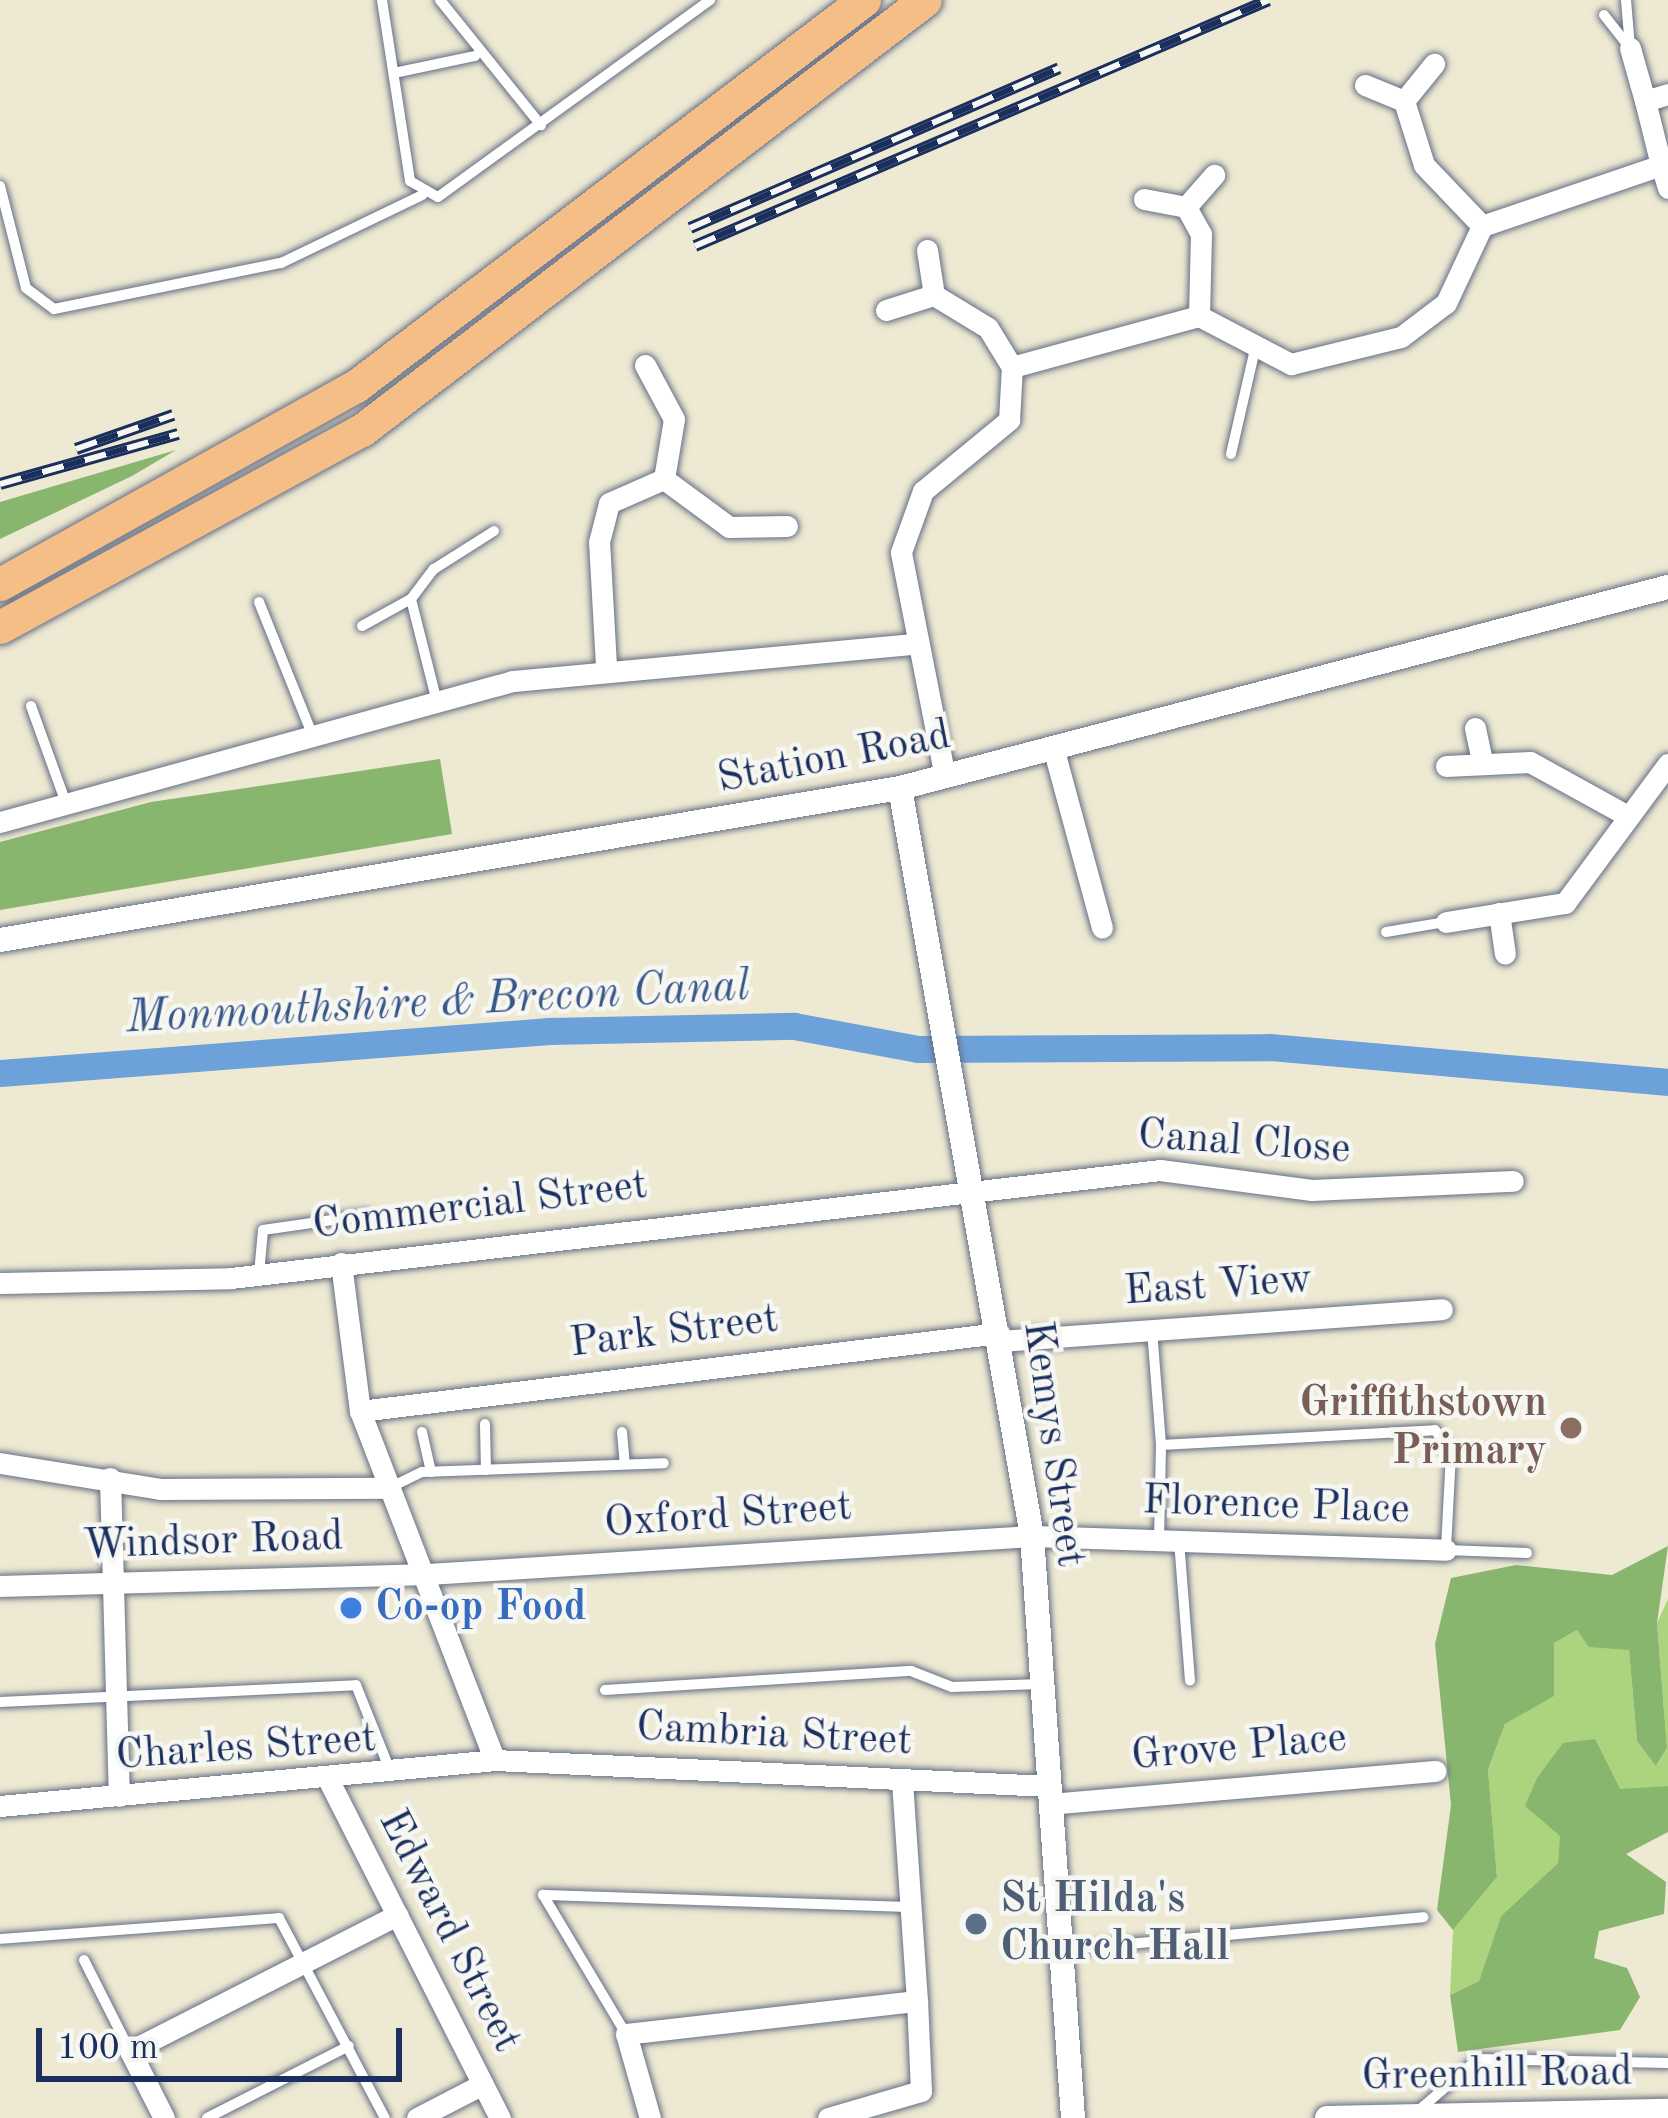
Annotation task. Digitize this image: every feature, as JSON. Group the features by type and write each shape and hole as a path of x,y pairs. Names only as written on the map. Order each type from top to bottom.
{"highway":[{"path":"0,584 356,386 864,0"},
{"path":"0,627 362,430 926,0"}],"street":[{"path":"1630,48 1668,188"},
{"path":"1404,101 1434,64"},
{"path":"1365,85 1404,101"},
{"path":"1645,101 1668,94"},
{"path":"1404,101 1424,165 1482,226"},
{"path":"1012,367 1199,316 1255,349 1318,362 1414,330 1446,304 1482,226 1661,165"},
{"path":"1186,207 1214,175"},
{"path":"1144,199 1186,207"},
{"path":"1186,207 1201,234 1199,316"},
{"path":"927,250 934,296"},
{"path":"886,310 934,296 988,328 1012,367 1010,420 908,517 900,590 945,777"},
{"path":"645,365 674,418 664,479"},
{"path":"664,479 728,527 787,526"},
{"path":"606,666 600,520 622,494 664,479"},
{"name":"Station Road","path":"0,940 900,788 1054,752 1668,587"},
{"path":"0,822 436,698 606,666 911,644"},
{"path":"1474,728 1481,757"},
{"path":"1054,752 1102,928"},
{"path":"1446,766 1481,757 1530,762 1628,816"},
{"path":"1446,922 1565,903 1668,764"},
{"name":"Kemys Street","path":"900,788 1032,1536 1072,2118"},
{"path":"1499,914 1505,954"},
{"name":"Canal Close","path":"970,1184 1160,1170 1312,1190 1513,1181"},
{"name":"Commercial Street","path":"0,1282 259,1274 970,1184"},
{"path":"341,1262 360,1411 388,1488 428,1574 495,1760"},
{"name":"East View","path":"999,1337 1442,1310"},
{"name":"Park Street","path":"360,1411 999,1337"},
{"path":"0,1463 208,1492 388,1488"},
{"path":"110,1478 119,1796"},
{"name":"Florence Place","path":"1032,1536 1446,1550"},
{"name":"Oxford Street","path":"428,1574 1032,1536"},
{"name":"Windsor Road","path":"0,1586 428,1574"},
{"name":"Charles Street","path":"0,1806 393,1777 495,1760"},
{"name":"Cambria Street","path":"495,1760 902,1780 1048,1795"},
{"name":"Grove Place","path":"1048,1795 1436,1771"},
{"name":"Edward Street","path":"328,1779 500,2118"},
{"path":"828,2118 920,2091 914,1906 902,1780"},
{"path":"164,2118 130,2051 397,1915"},
{"path":"650,2118 626,2034 917,2001"},
{"path":"417,2118 483,2084"},
{"name":"Greenhill Road","path":"1327,2118 1668,2111"}],"lane":[{"path":"382,0 422,195"},
{"path":"440,0 476,56 541,125"},
{"path":"0,185 26,288 54,309 299,257 422,195 461,185 710,0"},
{"path":"1626,0 1630,48"},
{"path":"1604,15 1630,48"},
{"path":"394,73 476,56"},
{"path":"1231,454 1255,349"},
{"path":"362,626 411,599 434,569 494,531"},
{"path":"411,599 436,698"},
{"path":"259,602 312,734"},
{"path":"31,706 68,806"},
{"path":"1387,932 1446,922"},
{"path":"259,1274 262,1230 367,1215"},
{"path":"1152,1330 1169,1541 1190,1682"},
{"path":"485,1424 486,1469"},
{"path":"1161,1445 1435,1430 1451,1453 1446,1550 1528,1552"},
{"path":"422,1432 431,1472"},
{"path":"622,1432 625,1464"},
{"path":"388,1488 431,1472 664,1463"},
{"path":"605,1690 911,1671 952,1687 1042,1684"},
{"path":"0,1702 356,1685 393,1777"},
{"path":"626,2034 544,1895 914,1906"},
{"path":"0,1939 265,1915 308,1960 385,2118"},
{"path":"1059,1950 1423,1917"},
{"path":"85,1960 130,2051"},
{"path":"207,2118 350,2046"},
{"path":"1408,2115 1478,2059 1668,2063"}],"green space":[{"path":"176,450 132,476 0,539 0,502"},
{"path":"440,759 452,834 0,910 0,842 151,802"},
{"path":"1668,1546 1657,1623 1667,1748 1656,1766 1637,1741 1629,1650 1589,1647 1577,1630 1554,1643 1554,1696 1505,1724 1488,1770 1497,1877 1453,1930 1437,1910 1451,1805 1435,1644 1451,1578 1516,1565 1612,1575"},
{"path":"1668,1599 1668,1786 1620,1790 1561,1836 1558,1863 1501,1916 1479,1981 1450,1995 1453,1930 1497,1877 1488,1771 1505,1724 1553,1696 1554,1643 1577,1630 1629,1650 1637,1741 1657,1765 1667,1748 1657,1623"},
{"path":"1595,1739 1620,1789 1668,1786 1668,1832 1626,1854 1666,1882 1664,1914 1599,1931 1594,1958 1627,1968 1640,1997 1620,2030 1458,2052 1450,1995 1479,1981 1501,1916 1558,1863 1560,1836 1525,1806 1537,1778 1563,1743"}],"waterway":[{"name":"Monmouthshire & Brecon Canal","path":"0,1073 549,1031 794,1026 918,1049 1269,1047 1668,1082"}],"railway":[{"path":"695,246 1269,0"},
{"path":"690,228 1059,68"},
{"path":"76,449 173,415"},
{"path":"0,484 178,434"}],"place":[{"name":"Griffithstown Primary","path":"1571,1428"},
{"name":"Co-op Food","path":"351,1608"},
{"name":"St Hilda's Church Hall","path":"976,1924"}]}
